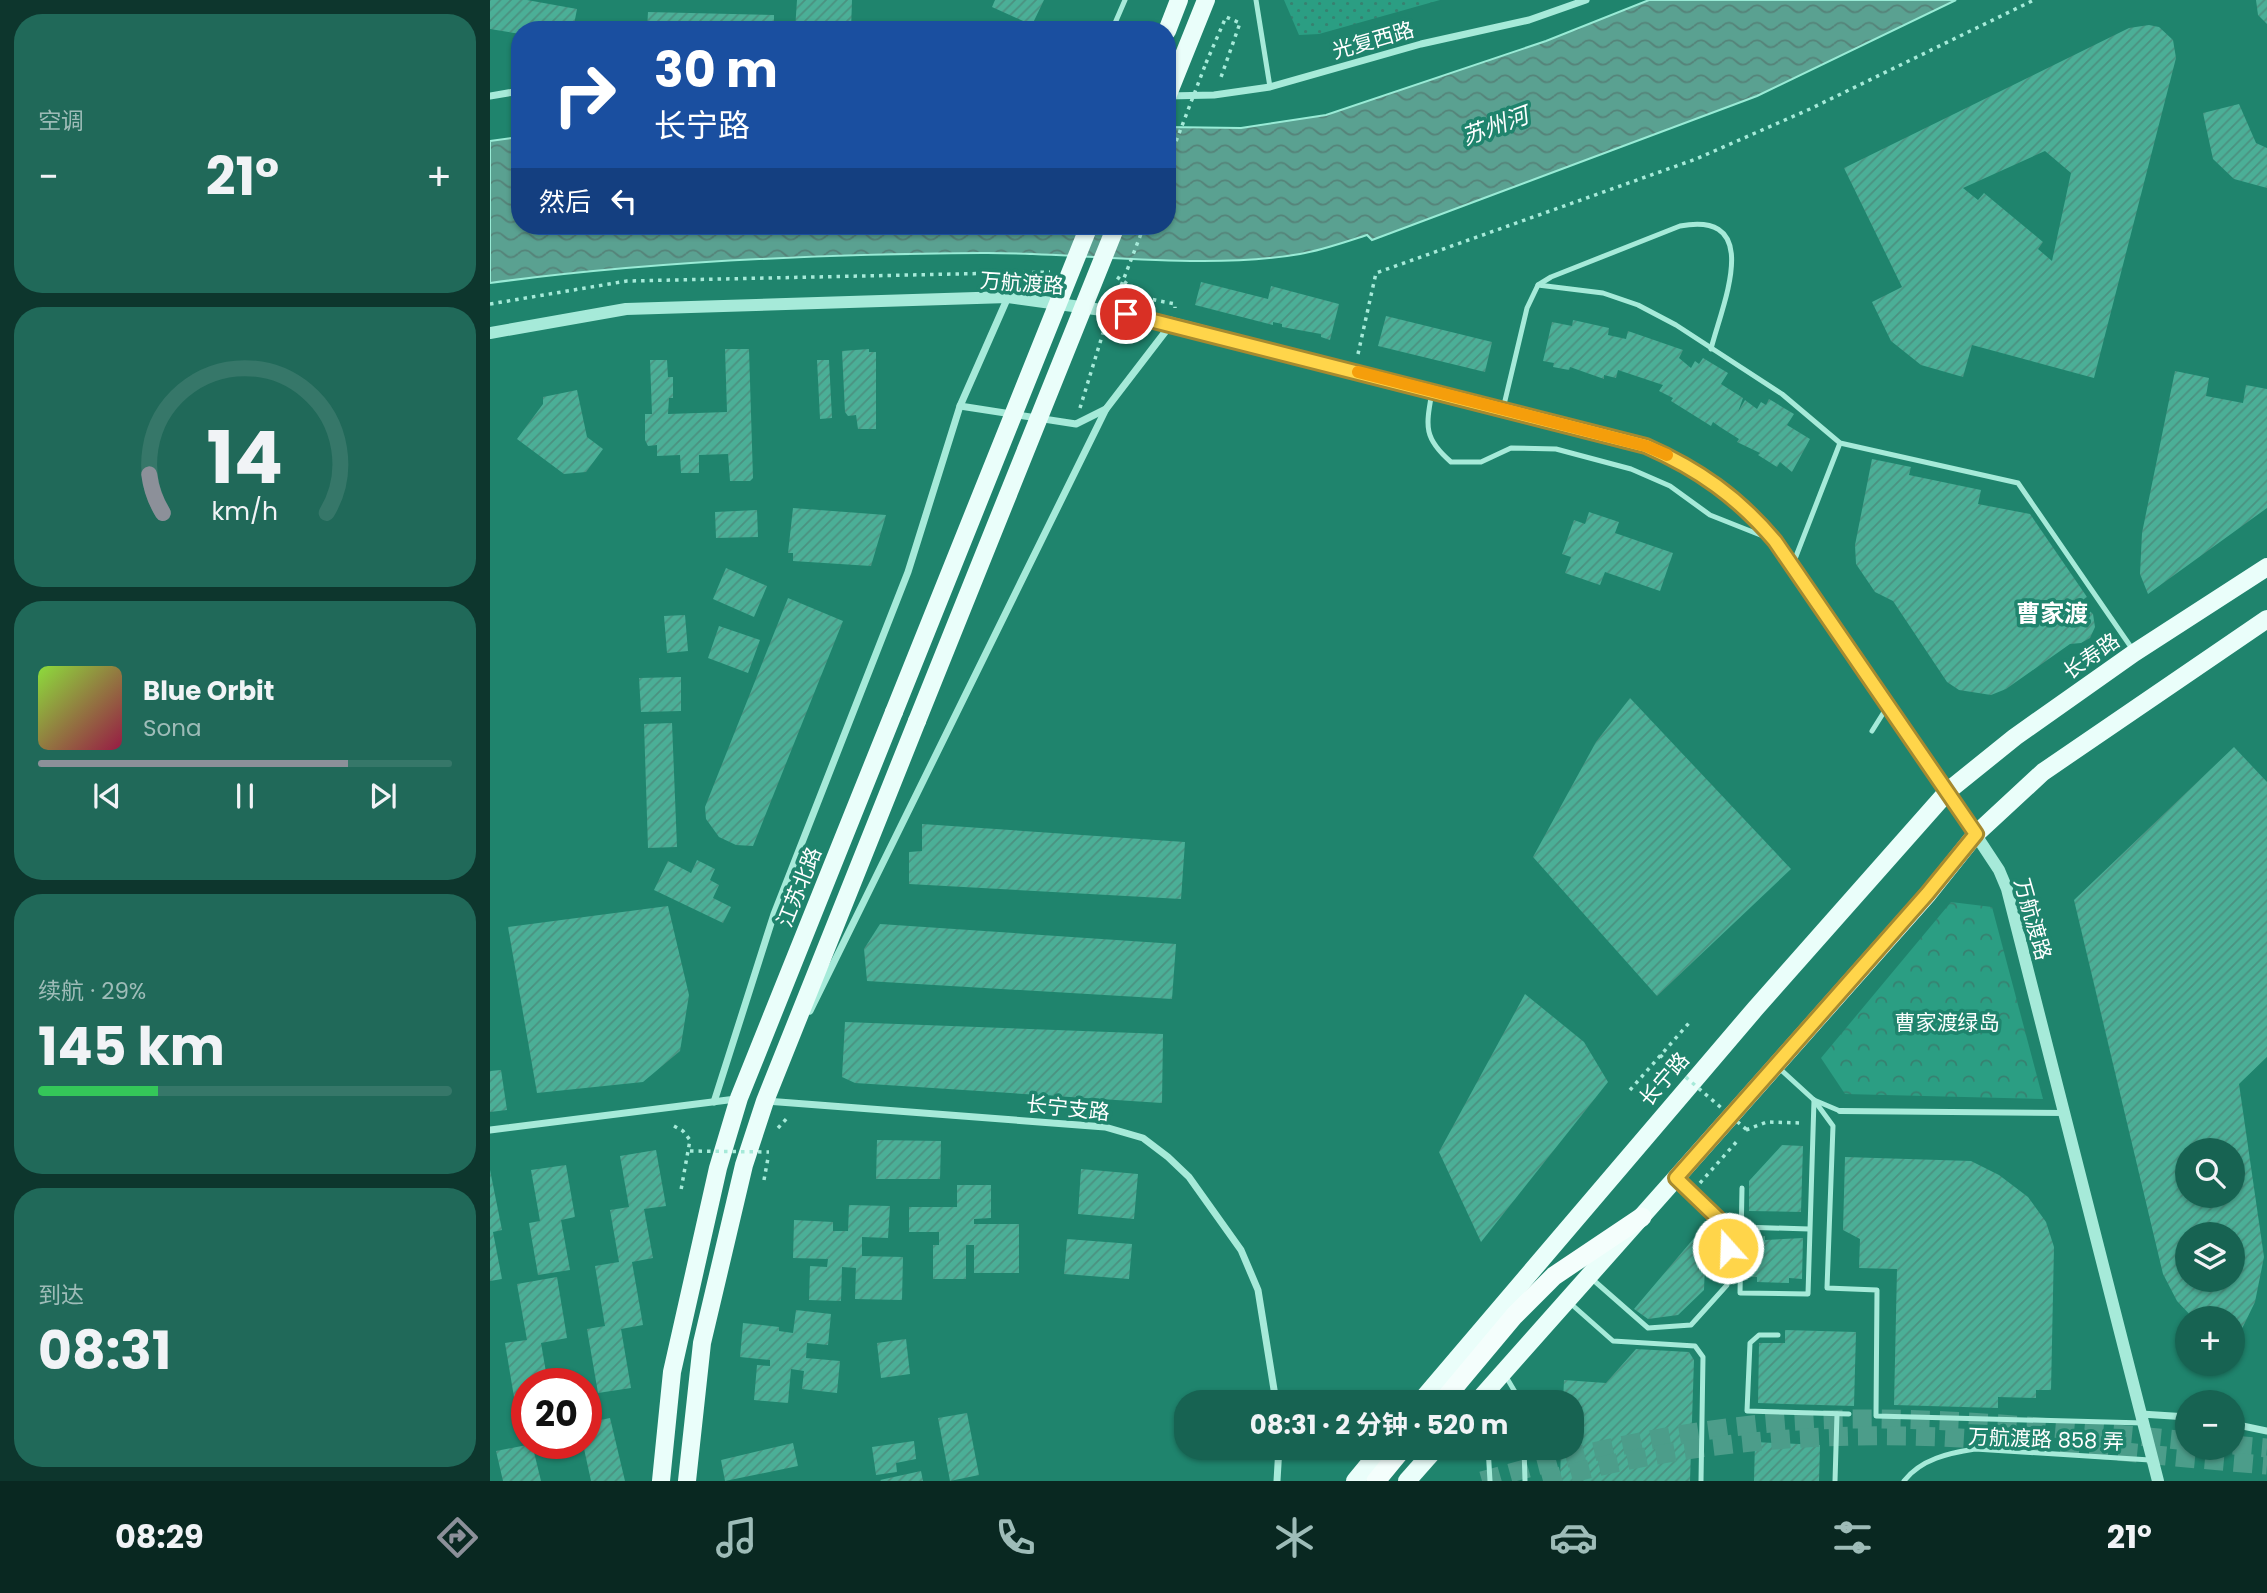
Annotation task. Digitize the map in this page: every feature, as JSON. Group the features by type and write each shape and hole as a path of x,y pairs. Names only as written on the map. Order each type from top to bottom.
{"highway":[{"path":"1452,1390 1514,1316 1554,1276 1642,1217"},
{"path":"1376,1481 1393,1460"}],"main road":[{"path":"1171,21 1180,0"},
{"path":"1176,74 1206,0"},
{"name":"江苏北路","path":"662,1481 672,1372 718,1168 739,1098 1085,235"},
{"path":"687,1481 702,1343 744,1165 765,1101 1112,235"},
{"name":"长寿路","path":"1948,791 2015,737 2134,653 2267,567"},
{"path":"1490,1390 1777,1066 1976,834 2043,772 2267,619"},
{"name":"长宁路","path":"1430,1390 1746,1020 1948,791"},
{"path":"1355,1481 1372,1460"},
{"path":"1407,1481 1426,1460"}],"street":[{"name":"光复西路","path":"1176,96 1214,95 1270,87 1421,44 1529,20 1586,0"},
{"path":"490,96 511,92"},
{"name":"万航渡路","path":"490,333 626,309 1008,297 1172,323 1646,446 1681,461 1731,495 1775,541 1793,566 1948,791 2007,889 2158,1481"},
{"path":"714,1101 774,914 908,572 960,406 1008,297"},
{"path":"803,1025 1106,409 1172,323"},
{"path":"960,406 1076,424 1106,409"},
{"path":"490,1130 739,1098"},
{"name":"长宁支路","path":"765,1101 1105,1127 1143,1138 1189,1177 1241,1250 1258,1290 1274,1390"},
{"path":"1840,1111 2065,1114"},
{"path":"2143,1419 2175,1418"},
{"path":"2245,1426 2267,1431"},
{"path":"1278,1481 1279,1460"}],"lane":[{"path":"1116,21 1125,0"},
{"path":"1256,0 1270,87"},
{"path":"1503,409 1527,308 1538,285 1681,226 1701,222 1715,225 1727,235 1734,255 1711,349"},
{"path":"1538,285 1574,288 1638,305 1676,325 1782,394 1840,443 2018,483 2134,653"},
{"path":"1432,391 1426,427 1436,449 1451,462 1481,462 1511,448 1556,449 1631,468 1670,486 1710,515 1775,541"},
{"path":"1793,566 1840,443"},
{"path":"1872,731 1889,704"},
{"path":"1777,1066 1814,1100 1833,1126 1827,1288 1877,1290 1876,1416 2143,1419"},
{"path":"1814,1100 1840,1111"},
{"path":"1742,1188 1740,1293 1808,1294 1814,1100"},
{"path":"1589,1276 1648,1328 1691,1325 1727,1285 1729,1229 1676,1178"},
{"path":"1741,1227 1809,1229"},
{"path":"1567,1301 1613,1341 1695,1346 1703,1357 1701,1481"},
{"path":"1778,1335 1759,1335 1750,1343 1747,1411 1849,1414"},
{"path":"1504,1372 1514,1390"},
{"path":"1835,1481 1837,1414"},
{"name":"万航渡路 858 弄","path":"1903,1481 1928,1461 1951,1452 1975,1450 2154,1460"},
{"path":"1489,1460 1490,1481"},
{"path":"1524,1460 1525,1481"}],"path":[{"path":"1354,371 1376,274 1696,159 1810,109 2034,0"},
{"path":"1176,141 1226,17 1240,23 1214,95"},
{"path":"1076,424 1103,333 1141,235"},
{"path":"490,304 627,281 1056,272"},
{"path":"1112,274 1150,299 1175,304 1172,323"},
{"path":"1630,1090 1689,1023"},
{"path":"1660,1055 1747,1129"},
{"path":"776,1130 790,1115 797,1114"},
{"path":"1692,1193 1747,1129 1768,1122 1794,1122"},
{"path":"674,1126 683,1131 690,1140 681,1190"},
{"path":"764,1180 773,1141"},
{"path":"690,1151 769,1152"}],"green space":[{"path":"1284,0 1440,0 1319,34 1299,35"},
{"name":"曹家渡绿岛","path":"1951,902 1992,907 2043,1099 1845,1094 1821,1058"}],"water":[{"name":"苏州河","path":"1649,0 1956,0 1757,96 1372,240 1367,235 1300,254 1223,261 1021,253 797,257 612,269 490,283 490,141 511,138 511,235 1176,235 1176,127 1241,128 1326,115 1546,41"}],"building":[{"path":"490,0 527,0 577,9 575,21 511,21 511,32 490,29"},
{"path":"797,0 852,0 851,21 796,21"},
{"path":"995,0 1044,0 1034,21 1023,21 992,7"},
{"path":"2256,0 2267,0 2267,24 2258,15"},
{"path":"648,12 774,15 774,21 648,21"},
{"path":"2149,25 2159,27 2173,40 2176,58 2094,378 1972,345 1963,377 1921,365 1891,341 1872,302 1902,287 1844,168 2129,28","holes":["2045,151 2071,173 2052,261 2038,249 2043,242 1984,193 1978,200 1963,188"]},
{"path":"2239,104 2256,143 2267,148 2267,188 2234,179 2213,159 2203,113"},
{"path":"1201,282 1268,299 1271,286 1339,304 1330,340 1321,337 1321,334 1195,305"},
{"path":"1386,316 1492,342 1485,372 1378,346"},
{"path":"1573,320 1609,328 1608,335 1626,339 1628,331 1683,350 1679,358 1691,368 1695,361 1699,364 1703,358 1728,373 1721,384 1743,398 1738,412 1745,400 1757,409 1761,402 1766,405 1769,399 1794,414 1787,425 1810,439 1792,472 1780,462 1777,467 1758,455 1760,453 1737,442 1739,439 1713,422 1711,426 1671,401 1673,398 1659,391 1663,385 1618,370 1616,378 1604,375 1604,379 1570,367 1569,370 1553,367 1554,363 1543,361 1552,322 1572,326"},
{"path":"725,349 749,349 753,478 750,481 730,481 728,454 699,455 699,473 681,473 680,455 657,456 657,445 648,446 645,440 645,414 652,414 650,360 667,360 668,377 673,377 673,398 669,398 668,414 727,412"},
{"path":"869,349 869,352 876,352 876,429 858,429 856,415 848,416 845,412 842,351"},
{"path":"817,360 829,360 832,418 820,419"},
{"path":"2175,371 2209,378 2206,396 2243,403 2246,385 2267,389 2267,508 2148,594 2140,574 2142,533"},
{"path":"577,390 587,437 603,449 586,472 564,474 517,439 543,404 543,397"},
{"path":"1872,459 1911,467 1909,475 1981,490 1978,504 2030,514 2087,597 2076,605 2085,607 2093,614 2095,627 2090,638 2081,643 2070,644 2006,689 1991,695 1959,690 1947,682 1893,601 1875,592 1856,564 1855,545"},
{"path":"793,508 886,515 871,566 793,561 793,553 788,553"},
{"path":"757,510 758,537 716,538 715,512"},
{"path":"1589,512 1619,522 1615,533 1673,553 1660,591 1605,572 1600,585 1565,573 1571,557 1562,554 1574,520 1585,524"},
{"path":"726,568 767,586 754,617 713,599"},
{"path":"788,598 843,621 753,846 736,845 719,837 706,819 705,807"},
{"path":"685,615 688,651 667,653 664,616"},
{"path":"719,626 760,640 748,673 708,658"},
{"path":"681,677 681,711 641,712 639,678"},
{"path":"1630,698 1791,869 1657,996 1533,857 1596,742"},
{"path":"672,723 677,847 648,848 644,724"},
{"path":"2234,747 2267,782 2267,1057 2239,1084 2264,1257 2255,1302 2245,1323 2245,1306 2182,1306 2163,1274 2074,900"},
{"path":"922,824 1185,842 1181,899 909,884 909,852 922,851"},
{"path":"697,860 715,869 710,880 719,885 713,898 731,907 723,923 654,890 668,861 691,873"},
{"path":"668,906 689,995 680,1051 643,1082 537,1093 508,927"},
{"path":"880,924 1176,944 1172,999 867,981 864,949"},
{"path":"1525,994 1584,1042 1608,1082 1481,1242 1439,1152"},
{"path":"845,1022 1163,1034 1162,1103 855,1083 842,1077"},
{"path":"501,1070 507,1110 490,1112 490,1071"},
{"path":"877,1140 941,1141 940,1179 876,1179"},
{"path":"1782,1145 1803,1146 1801,1212 1749,1211 1749,1181"},
{"path":"656,1150 666,1206 644,1209 653,1258 632,1262 643,1325 621,1329 631,1388 602,1392 602,1368 594,1368 587,1329 605,1326 595,1266 619,1262 610,1210 629,1207 620,1156"},
{"path":"1845,1157 1971,1161 1999,1175 2028,1197 2046,1222 2054,1247 2051,1390 2036,1390 2036,1398 1998,1397 1998,1408 1894,1405 1897,1269 1859,1268 1860,1239 1843,1230"},
{"path":"566,1165 575,1217 561,1220 570,1270 538,1275 529,1223 540,1221 531,1170"},
{"path":"1081,1169 1138,1174 1134,1219 1078,1214"},
{"path":"490,1170 502,1230 493,1232 502,1279 490,1281"},
{"path":"957,1185 991,1185 991,1218 974,1219 974,1224 1019,1224 1019,1273 974,1273 974,1245 966,1245 966,1279 933,1279 933,1245 939,1245 939,1232 909,1232 909,1207 957,1207"},
{"path":"849,1205 890,1206 888,1238 862,1237 862,1256 903,1257 902,1300 855,1299 856,1268 842,1267 841,1301 809,1300 810,1266 827,1267 828,1259 793,1258 794,1220 833,1222 833,1231 848,1231"},
{"path":"1711,1218 1722,1229 1721,1248 1705,1265 1704,1290 1678,1315 1648,1319 1634,1309"},
{"path":"1746,1235 1765,1236 1765,1240 1803,1238 1802,1279 1789,1278 1789,1283 1757,1282 1757,1277 1745,1277"},
{"path":"1067,1239 1132,1244 1129,1279 1064,1274"},
{"path":"557,1277 567,1338 541,1343 545,1368 511,1368 511,1379 505,1343 527,1340 517,1284"},
{"path":"796,1310 831,1314 828,1345 807,1343 806,1358 840,1361 837,1393 802,1389 804,1371 791,1369 788,1403 754,1400 757,1365 770,1366 770,1360 740,1357 743,1323 779,1327 779,1331 793,1333"},
{"path":"1785,1330 1856,1332 1854,1406 1758,1403 1759,1343 1785,1343"},
{"path":"906,1339 910,1374 881,1378 877,1343"},
{"path":"1636,1349 1689,1352 1694,1360 1690,1481 1560,1481 1561,1460 1584,1460 1584,1390 1564,1390 1564,1380 1606,1383"},
{"path":"967,1413 979,1475 950,1481 938,1418"},
{"path":"610,1418 625,1481 591,1481 586,1459 602,1459 602,1420"},
{"path":"914,1441 916,1459 896,1463 897,1472 876,1475 872,1447"},
{"path":"1755,1442 1820,1445 1819,1481 1754,1481"},
{"path":"793,1443 798,1466 725,1481 721,1460"},
{"path":"511,1448 511,1459 536,1459 541,1481 503,1481 496,1451"},
{"path":"921,1471 923,1481 880,1480"}],"tunnel":[{"path":"1482,1481 1527,1468 1665,1437 1759,1424 1806,1421 1895,1419 1979,1423 2175,1440"},
{"path":"1543,1481 1645,1457 1697,1449 1750,1442 1855,1436 1960,1438 2267,1465"},
{"path":"2245,1446 2267,1448"}],"slow traffic":[{"path":"1358,372 1646,446 1667,455"}],"district":[{"name":"曹家渡","path":"2052,613"}],"route":[{"path":"1126,314 1172,323 1646,446 1705,474 1754,516 1775,541 1976,834 1777,1066 1676,1178 1729,1229 1728,1248"}]}
